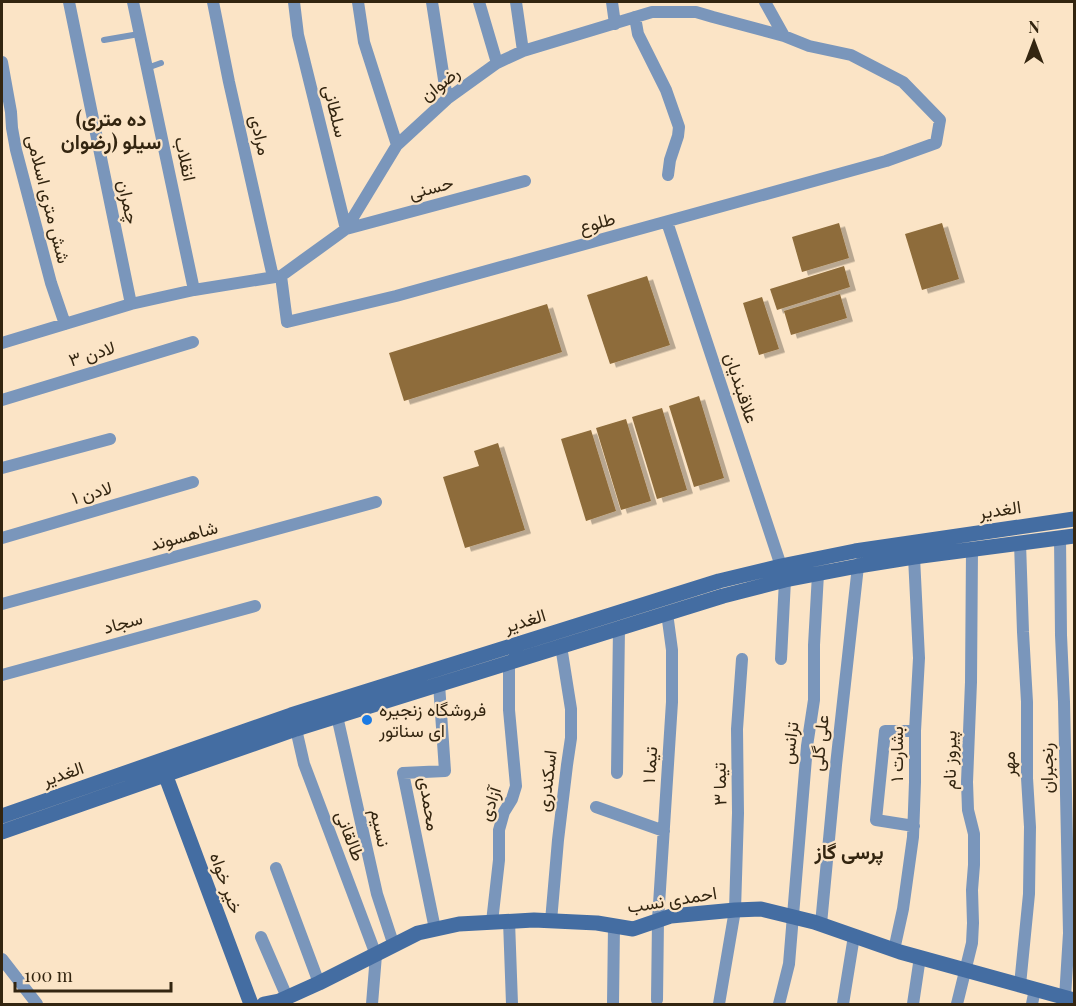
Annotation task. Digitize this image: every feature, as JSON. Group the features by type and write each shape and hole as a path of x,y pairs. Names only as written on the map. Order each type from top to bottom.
{"main road":[{"name":"الغدیر","path":"2,832 296,729 723,596 783,573 855,551 1074,519"},
{"name":"الغدیر","path":"2,816 291,715 708,585 783,573 818,574 914,557 1067,536"},
{"name":"خیر خواه","path":"165,774 251,1005"},
{"name":"احمدی نسب","path":"277,1002 320,983 418,933 459,924 551,921 597,923 633,929 671,916 761,909 821,924 894,950 1070,999"}],"street":[{"name":"چمران","path":"69,2 131,304"},
{"name":"انقلاب","path":"133,2 194,290"},
{"name":"مرادی","path":"213,2 229,82 277,276"},
{"name":"سلطانی","path":"294,2 298,35 346,229"},
{"path":"358,2 364,42 397,145"},
{"path":"432,2 447,99"},
{"path":"480,2 497,63"},
{"path":"516,2 523,51"},
{"path":"612,2 615,24"},
{"path":"765,2 784,36"},
{"name":"رضوان","path":"2,343 131,304 194,290 277,276 346,229 397,145 447,99 497,63 523,51 652,12 696,12 784,36 809,46 851,56 903,82 940,120"},
{"path":"635,17 638,34 666,90 679,126 668,176"},
{"name":"شش متری اسلامی","path":"2,62 3,81 11,112 16,150 51,283 65,324"},
{"name":"طلوع","path":"277,276 287,322 396,296 886,161 936,143 940,120"},
{"name":"حسنی","path":"346,229 525,181"},
{"name":"علاقبندیان","path":"667,222 783,573"},
{"name":"لادن ۳","path":"2,400 193,342"},
{"path":"2,468 110,439"},
{"name":"لادن ۱","path":"2,538 193,482"},
{"name":"شاهسوند","path":"2,604 375,502"},
{"name":"رنجبران","path":"1067,536 1061,635 1070,999"},
{"name":"مهر","path":"1020,543 1030,827 1029,894 1020,985"},
{"name":"پیروز نام","path":"957,1005 972,943 973,923 974,834 968,810 972,550"},
{"name":"بشارت ۱","path":"894,950 908,881 914,826 915,731 919,658 914,557"},
{"name":"علی گلی","path":"821,924 858,566"},
{"path":"781,658 783,573"},
{"name":"ترانس","path":"779,1005 789,964 806,758 814,700 818,574"},
{"name":"سجاد","path":"2,675 255,606"},
{"name":"تیما ۱","path":"657,1000 658,920 672,681 672,650 666,613"},
{"path":"617,773 619,628"},
{"name":"اسکندری","path":"551,921 558,840 571,738 571,709 561,646"},
{"name":"تیما ۳","path":"719,1005 735,910 738,813 737,729 742,658"},
{"name":"آزادی","path":"492,922 499,860 499,830 504,812 512,799 516,786 509,710 509,662"},
{"name":"محمدی","path":"435,930 403,773 445,771 439,684"},
{"name":"نسیم","path":"337,716 377,894 394,946"},
{"name":"طالقانی","path":"296,729 304,764 376,955"},
{"path":"914,826 876,820 885,731 915,731"},
{"path":"596,807 664,831"},
{"path":"276,868 320,983"},
{"path":"509,921 512,1005"},
{"path":"613,1005 614,926"},
{"path":"843,1005 854,936"},
{"path":"261,937 277,1002"},
{"path":"372,1005 376,955"},
{"path":"914,1005 920,957"},
{"path":"2,959 38,1005"},
{"path":"1032,1005 1035,989"}],"lane":[{"path":"104,40 140,33"},
{"path":"147,68 161,63"}],"building":[{"path":"839,223 849,258 802,272 792,237"},
{"path":"942,223 959,279 922,290 905,234"},
{"path":"844,266 850,287 777,310 770,289"},
{"path":"647,276 670,345 610,364 587,295"},
{"path":"840,294 847,318 791,335 784,311"},
{"path":"762,297 779,349 759,355 743,303"},
{"path":"547,304 562,352 404,401 389,353"},
{"path":"699,396 724,478 694,487 669,406"},
{"path":"662,408 687,490 657,499 632,417"},
{"path":"626,419 651,501 621,510 596,428"},
{"path":"591,430 616,511 586,521 561,439"},
{"path":"498,443 525,530 465,548 443,477 479,466 474,451"}],"place":[{"name":"فروشگاه زنجیره ای سناتور","path":"367,720"}],"district":[{"name":"(ده متری سیلو (رضوان","path":"111,130"},
{"name":"پرسی گاز","path":"849,852"}]}
